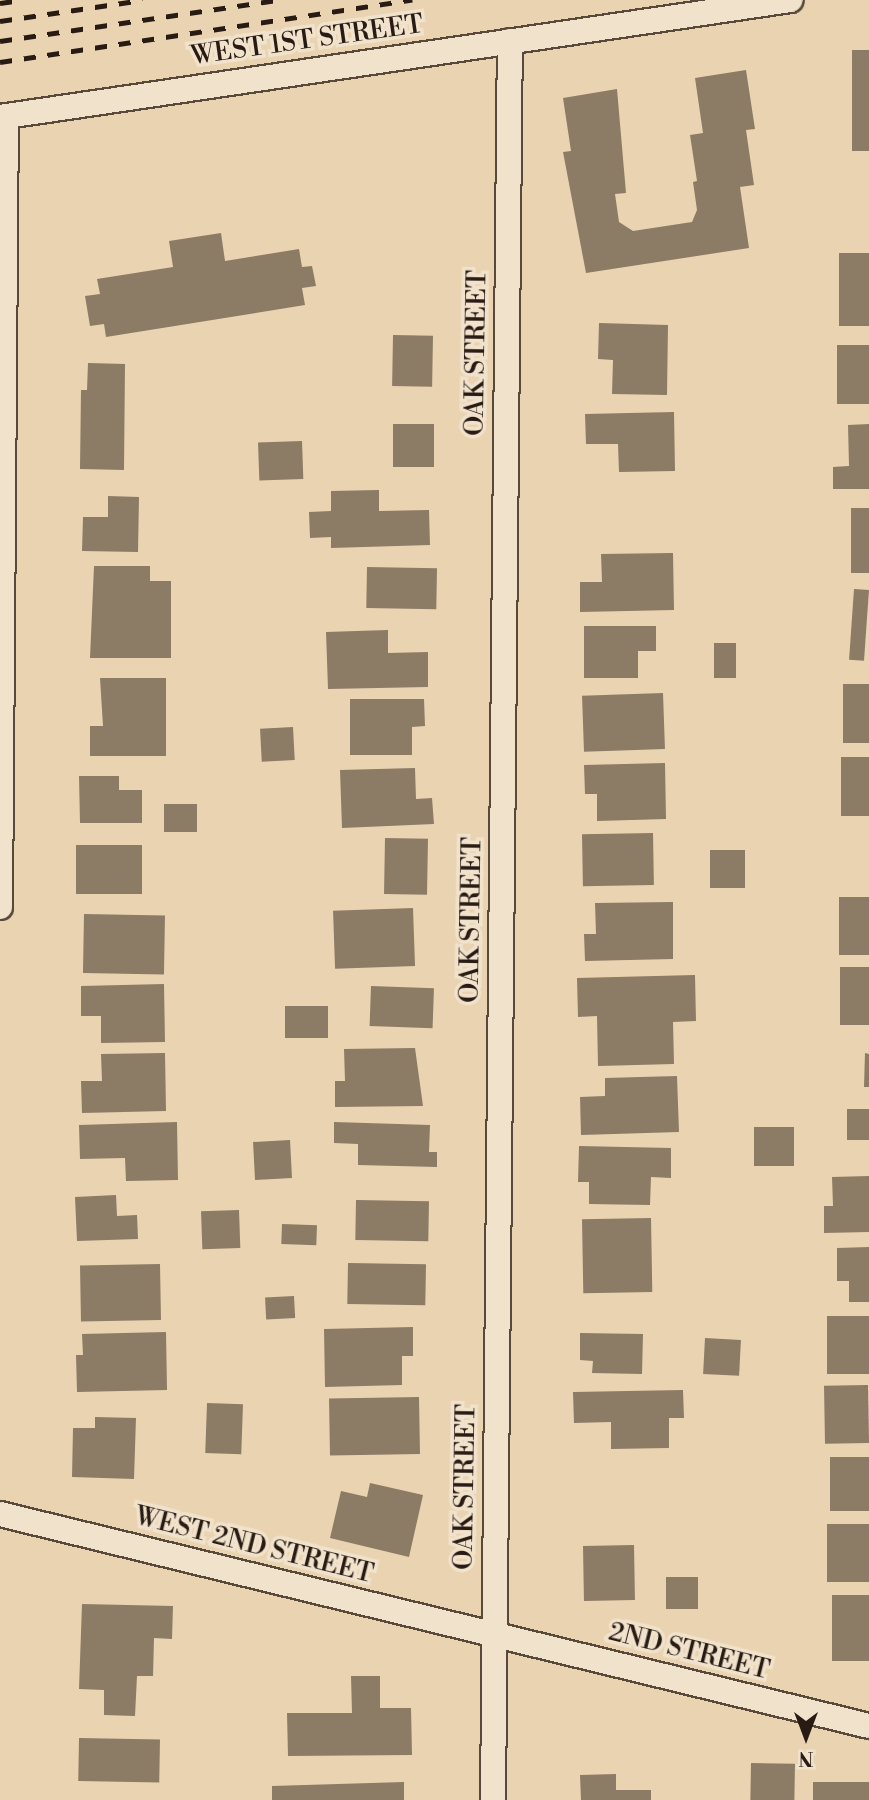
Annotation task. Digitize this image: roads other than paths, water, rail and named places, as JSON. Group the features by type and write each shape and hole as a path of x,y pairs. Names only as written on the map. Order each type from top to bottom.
{"street":[{"name":"WEST 1ST STREET","path":"3,116 790,0"},
{"name":"OAK STREET","path":"493,1800 510,41"},
{"path":"0,906 3,116"},
{"name":"WEST 2ND STREET","path":"0,1514 494,1635"},
{"name":"2ND STREET","path":"494,1635 869,1726"}],"railway":[{"path":"0,3 22,0"},
{"path":"0,21 142,0"},
{"path":"0,41 277,0"},
{"path":"0,62 412,0"}]}
